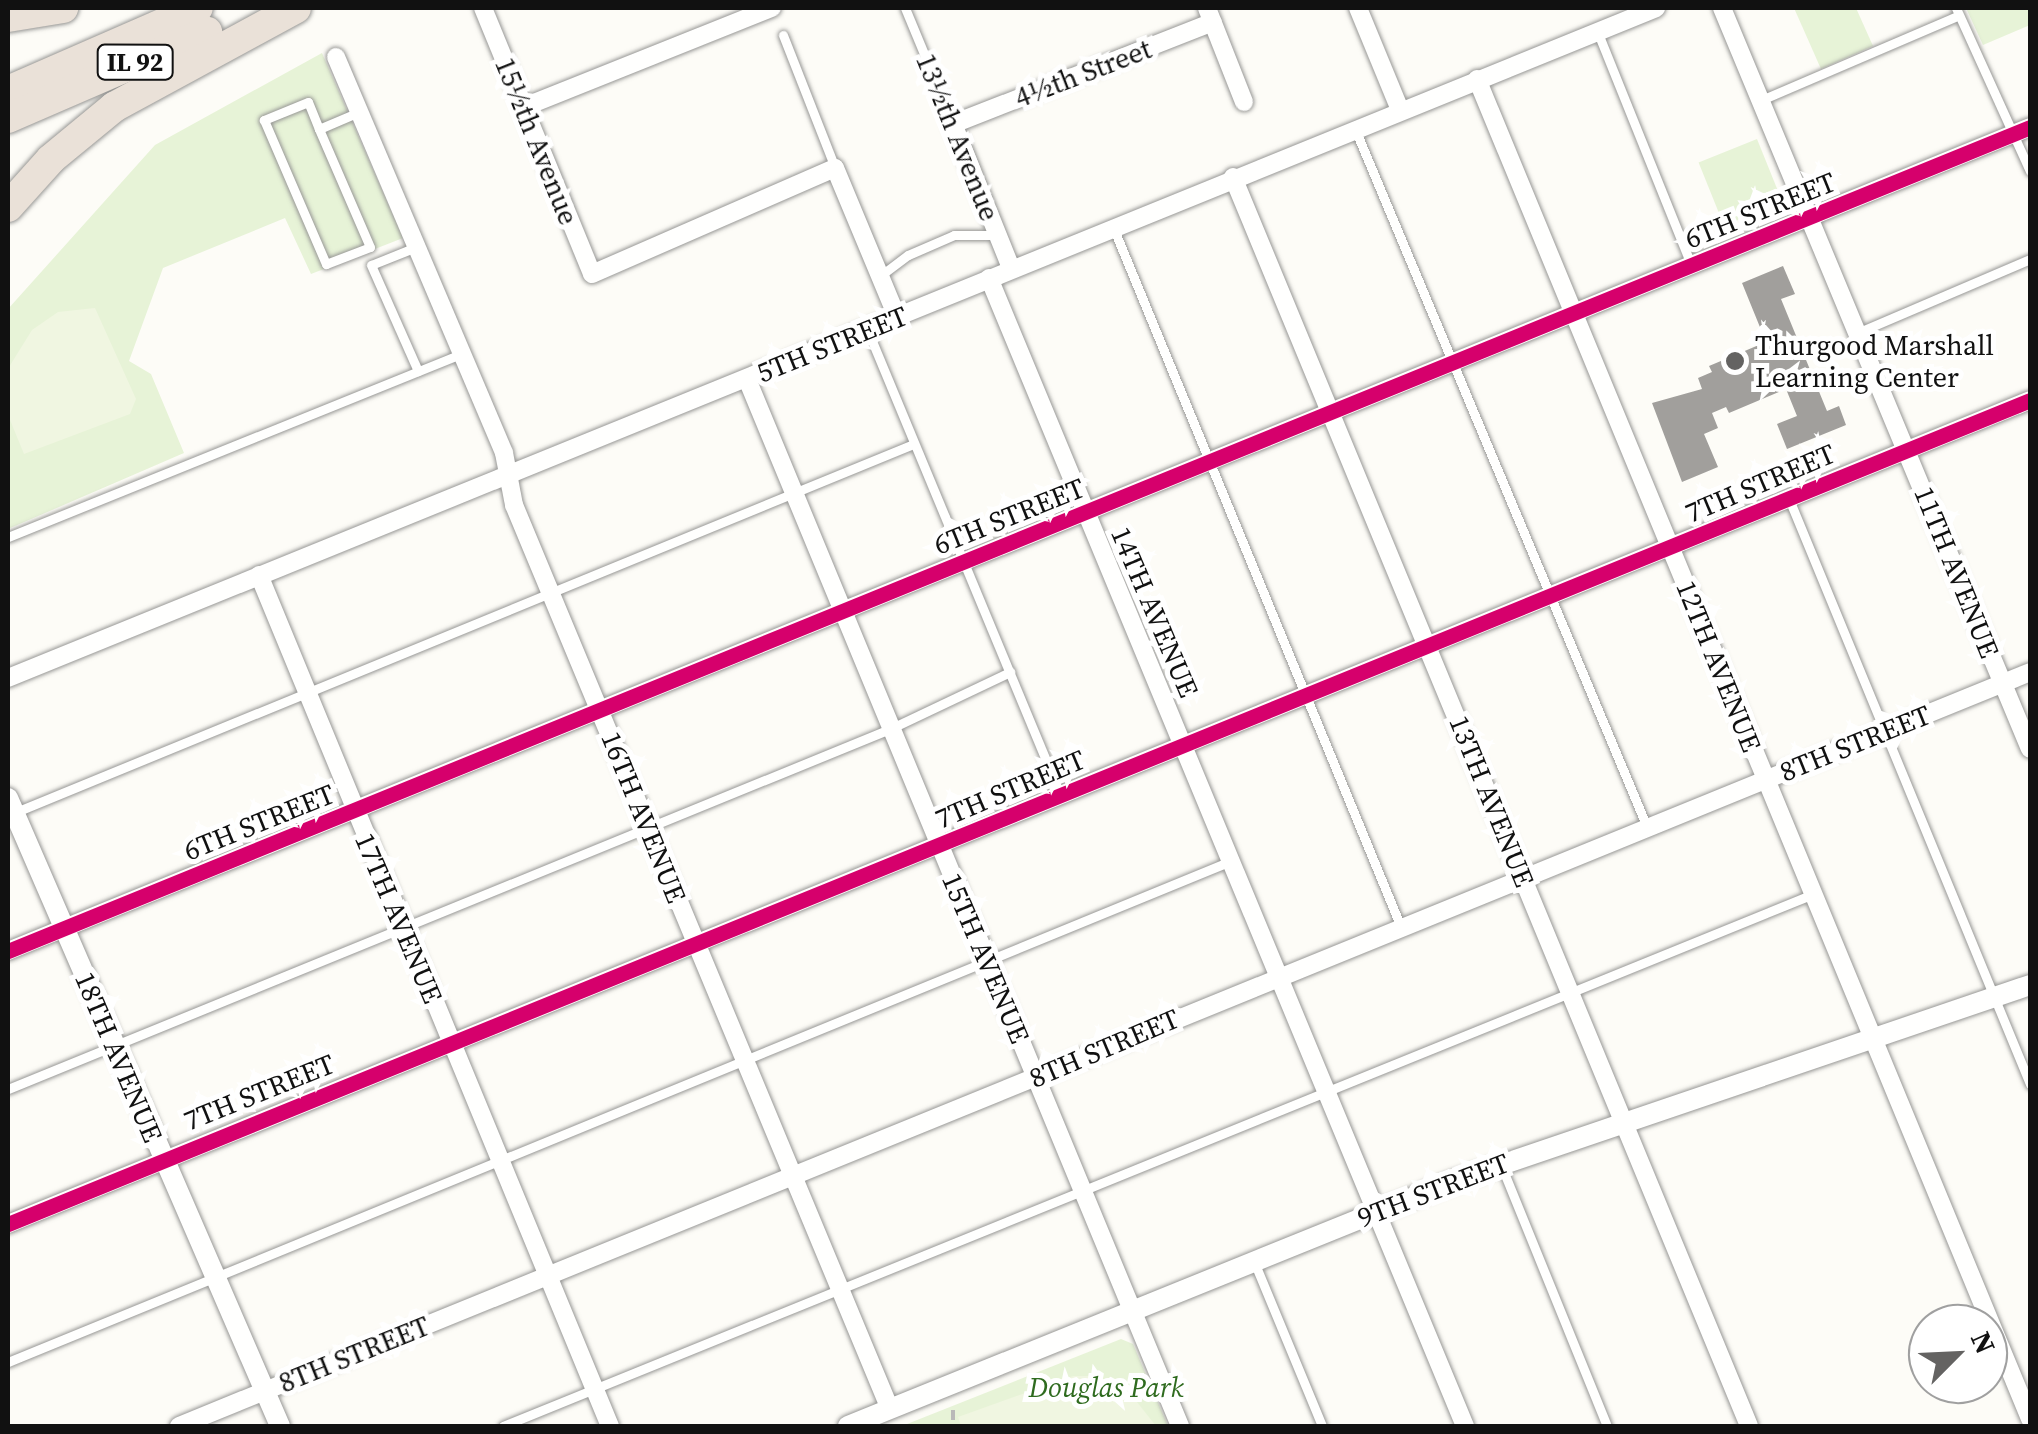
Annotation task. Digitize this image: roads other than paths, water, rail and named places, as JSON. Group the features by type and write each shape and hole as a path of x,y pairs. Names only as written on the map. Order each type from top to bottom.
{"highway":[{"path":"8,17 62,8"},
{"name":"IL 92","path":"8,90 198,8"},
{"name":"IL 92","path":"8,118 264,8"},
{"path":"8,207 51,159 114,106 296,8"}],"street":[{"name":"15½th Avenue","path":"483,8 592,274 835,168"},
{"path":"524,107 772,8"},
{"path":"1358,8 1400,110"},
{"name":"5TH STREET","path":"8,678 898,318 1112,225 1656,8"},
{"name":"11TH AVENUE","path":"1722,8 2030,749"},
{"path":"1210,15 1244,102"},
{"name":"4½th Street","path":"953,124 1210,15"},
{"name":"16TH AVENUE","path":"336,56 460,354 550,591 890,1409"},
{"name":"12TH AVENUE","path":"1477,79 1813,894 2024,1386 2030,1419"},
{"name":"13½th Avenue","path":"953,124 1011,268"},
{"name":"6TH STREET","path":"8,952 2023,130"},
{"path":"835,168 898,318"},
{"name":"13TH AVENUE","path":"1233,176 1750,1426"},
{"name":"14TH AVENUE","path":"989,278 1465,1426"},
{"name":"15TH AVENUE","path":"747,379 1180,1426"},
{"name":"7TH STREET","path":"8,1224 1427,644 1788,498 2028,407"},
{"name":"17TH AVENUE","path":"259,576 610,1426"},
{"name":"8TH STREET","path":"179,1426 2030,672"},
{"name":"18TH AVENUE","path":"11,805 280,1426"},
{"name":"9TH STREET","path":"848,1426 1500,1164 2030,984"}],"lane":[{"name":"13½th Avenue","path":"905,8 953,124"},
{"path":"1762,100 1958,11 2023,130 2030,171"},
{"path":"1597,30 1691,264"},
{"path":"783,35 835,168"},
{"path":"308,102 320,129 370,247 326,264 264,120 308,102"},
{"path":"320,129 360,112"},
{"path":"1355,128 1546,596 1647,827"},
{"path":"1112,225 1401,927"},
{"path":"880,276 908,255 954,235 998,235"},
{"path":"416,246 371,264 418,370"},
{"path":"1858,332 2030,259"},
{"path":"867,329 912,446 965,561 1060,794"},
{"path":"8,537 460,354"},
{"path":"11,805 306,693 912,446"},
{"path":"1788,498 2030,1084"},
{"path":"8,1089 892,728 1010,672"},
{"path":"8,1362 1231,861"},
{"path":"502,1426 1813,894"},
{"path":"1500,1164 1607,1426"},
{"path":"1254,1261 1322,1426"}],"place":[{"name":"Thurgood Marshall Learning Center","path":"1735,361"}],"park label":[{"name":"Douglas Park","path":"1106,1387"}]}
